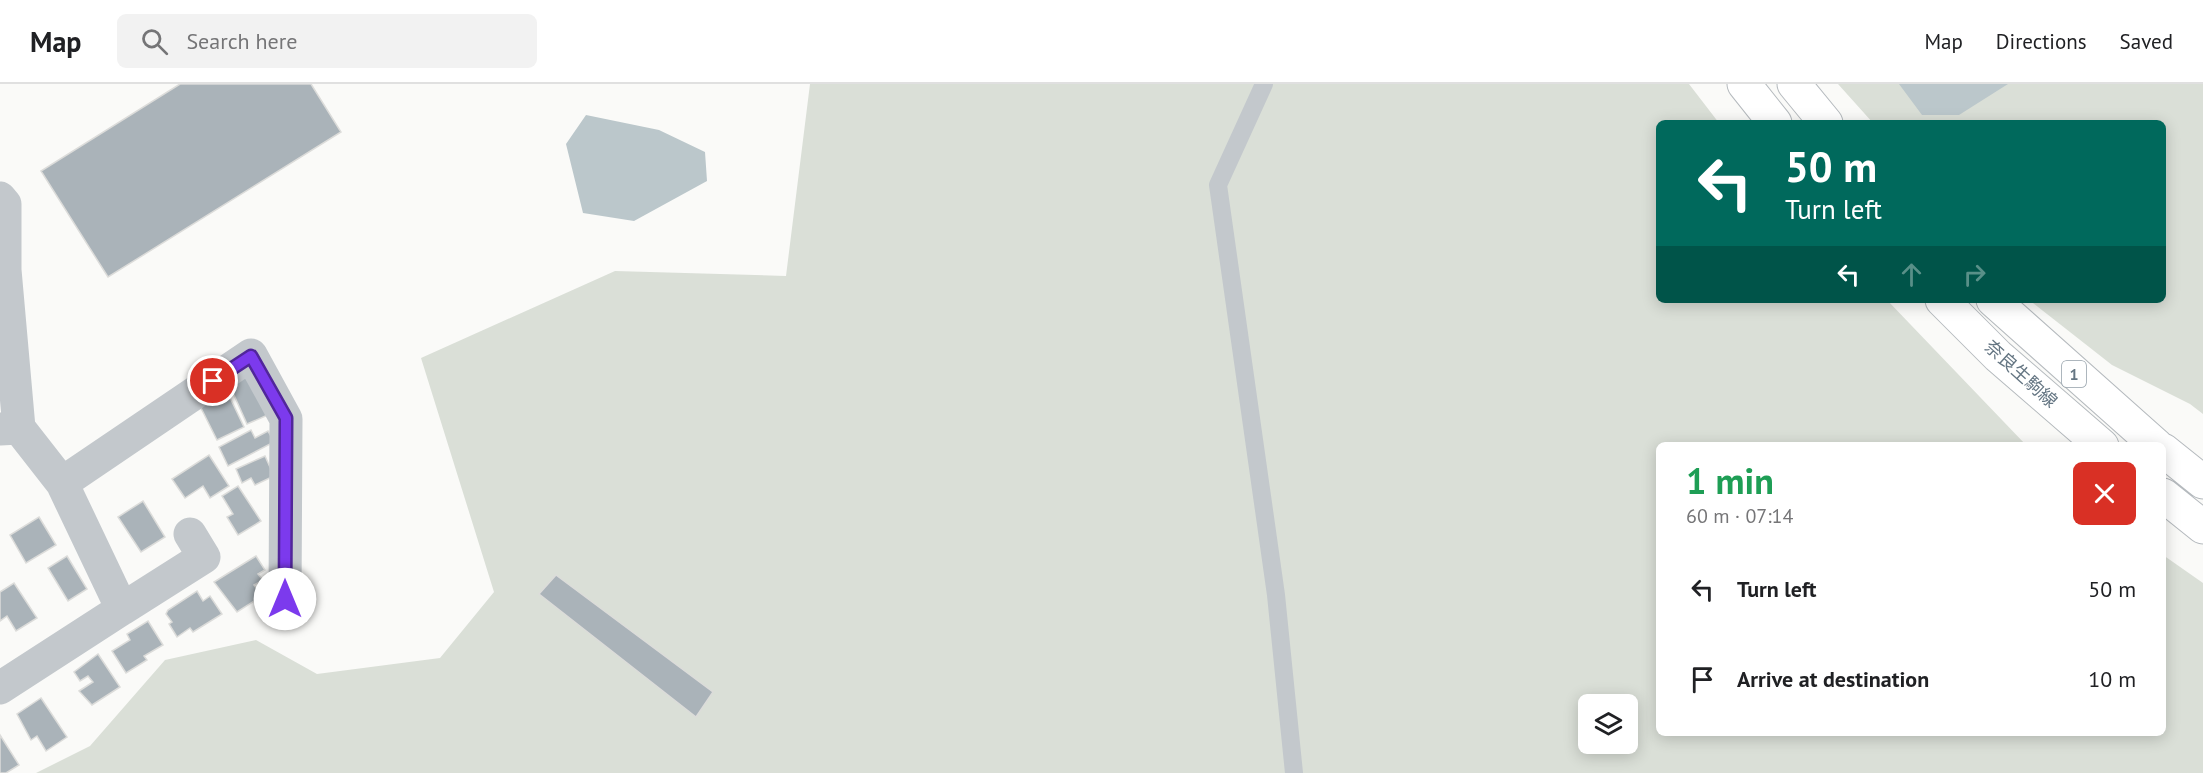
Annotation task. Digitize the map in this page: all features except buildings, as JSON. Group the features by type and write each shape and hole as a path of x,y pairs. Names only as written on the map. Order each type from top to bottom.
{"main road":[{"path":"1744,84 1773,120"},
{"path":"1794,84 1824,120"},
{"name":"奈良生駒線","path":"1945,303 1998,356 2097,442"},
{"name":"奈良生駒線","path":"1996,303 2153,442"},
{"path":"2166,452 2203,483"},
{"path":"2166,497 2203,527"}],"street":[{"path":"0,198 5,204 2,272 9,428 62,483 122,609"},
{"path":"62,483 251,356 286,418 285,599"},
{"path":"0,688 204,557 190,534"}],"lane":[{"path":"1264,84 1218,185 1276,595 1294,773"}],"shaded area":[{"path":"810,84 1689,84 1717,120 1656,120 1656,303 1890,303 2023,442 1656,442 1656,736 2166,736 2166,557 2203,583 2203,773 36,773 90,746 165,660 256,640 317,674 440,658 494,592 421,358 615,271 786,276"},
{"path":"1838,84 2203,84 2203,414 2190,404 2112,365 2033,303 2166,303 2166,120 1870,120"},
{"path":"1899,84 2008,84 1959,115 1922,115"},
{"path":"586,115 659,130 705,152 707,181 634,221 583,213 566,144"}],"route":[{"path":"213,381 251,356 286,418 285,599"}]}
